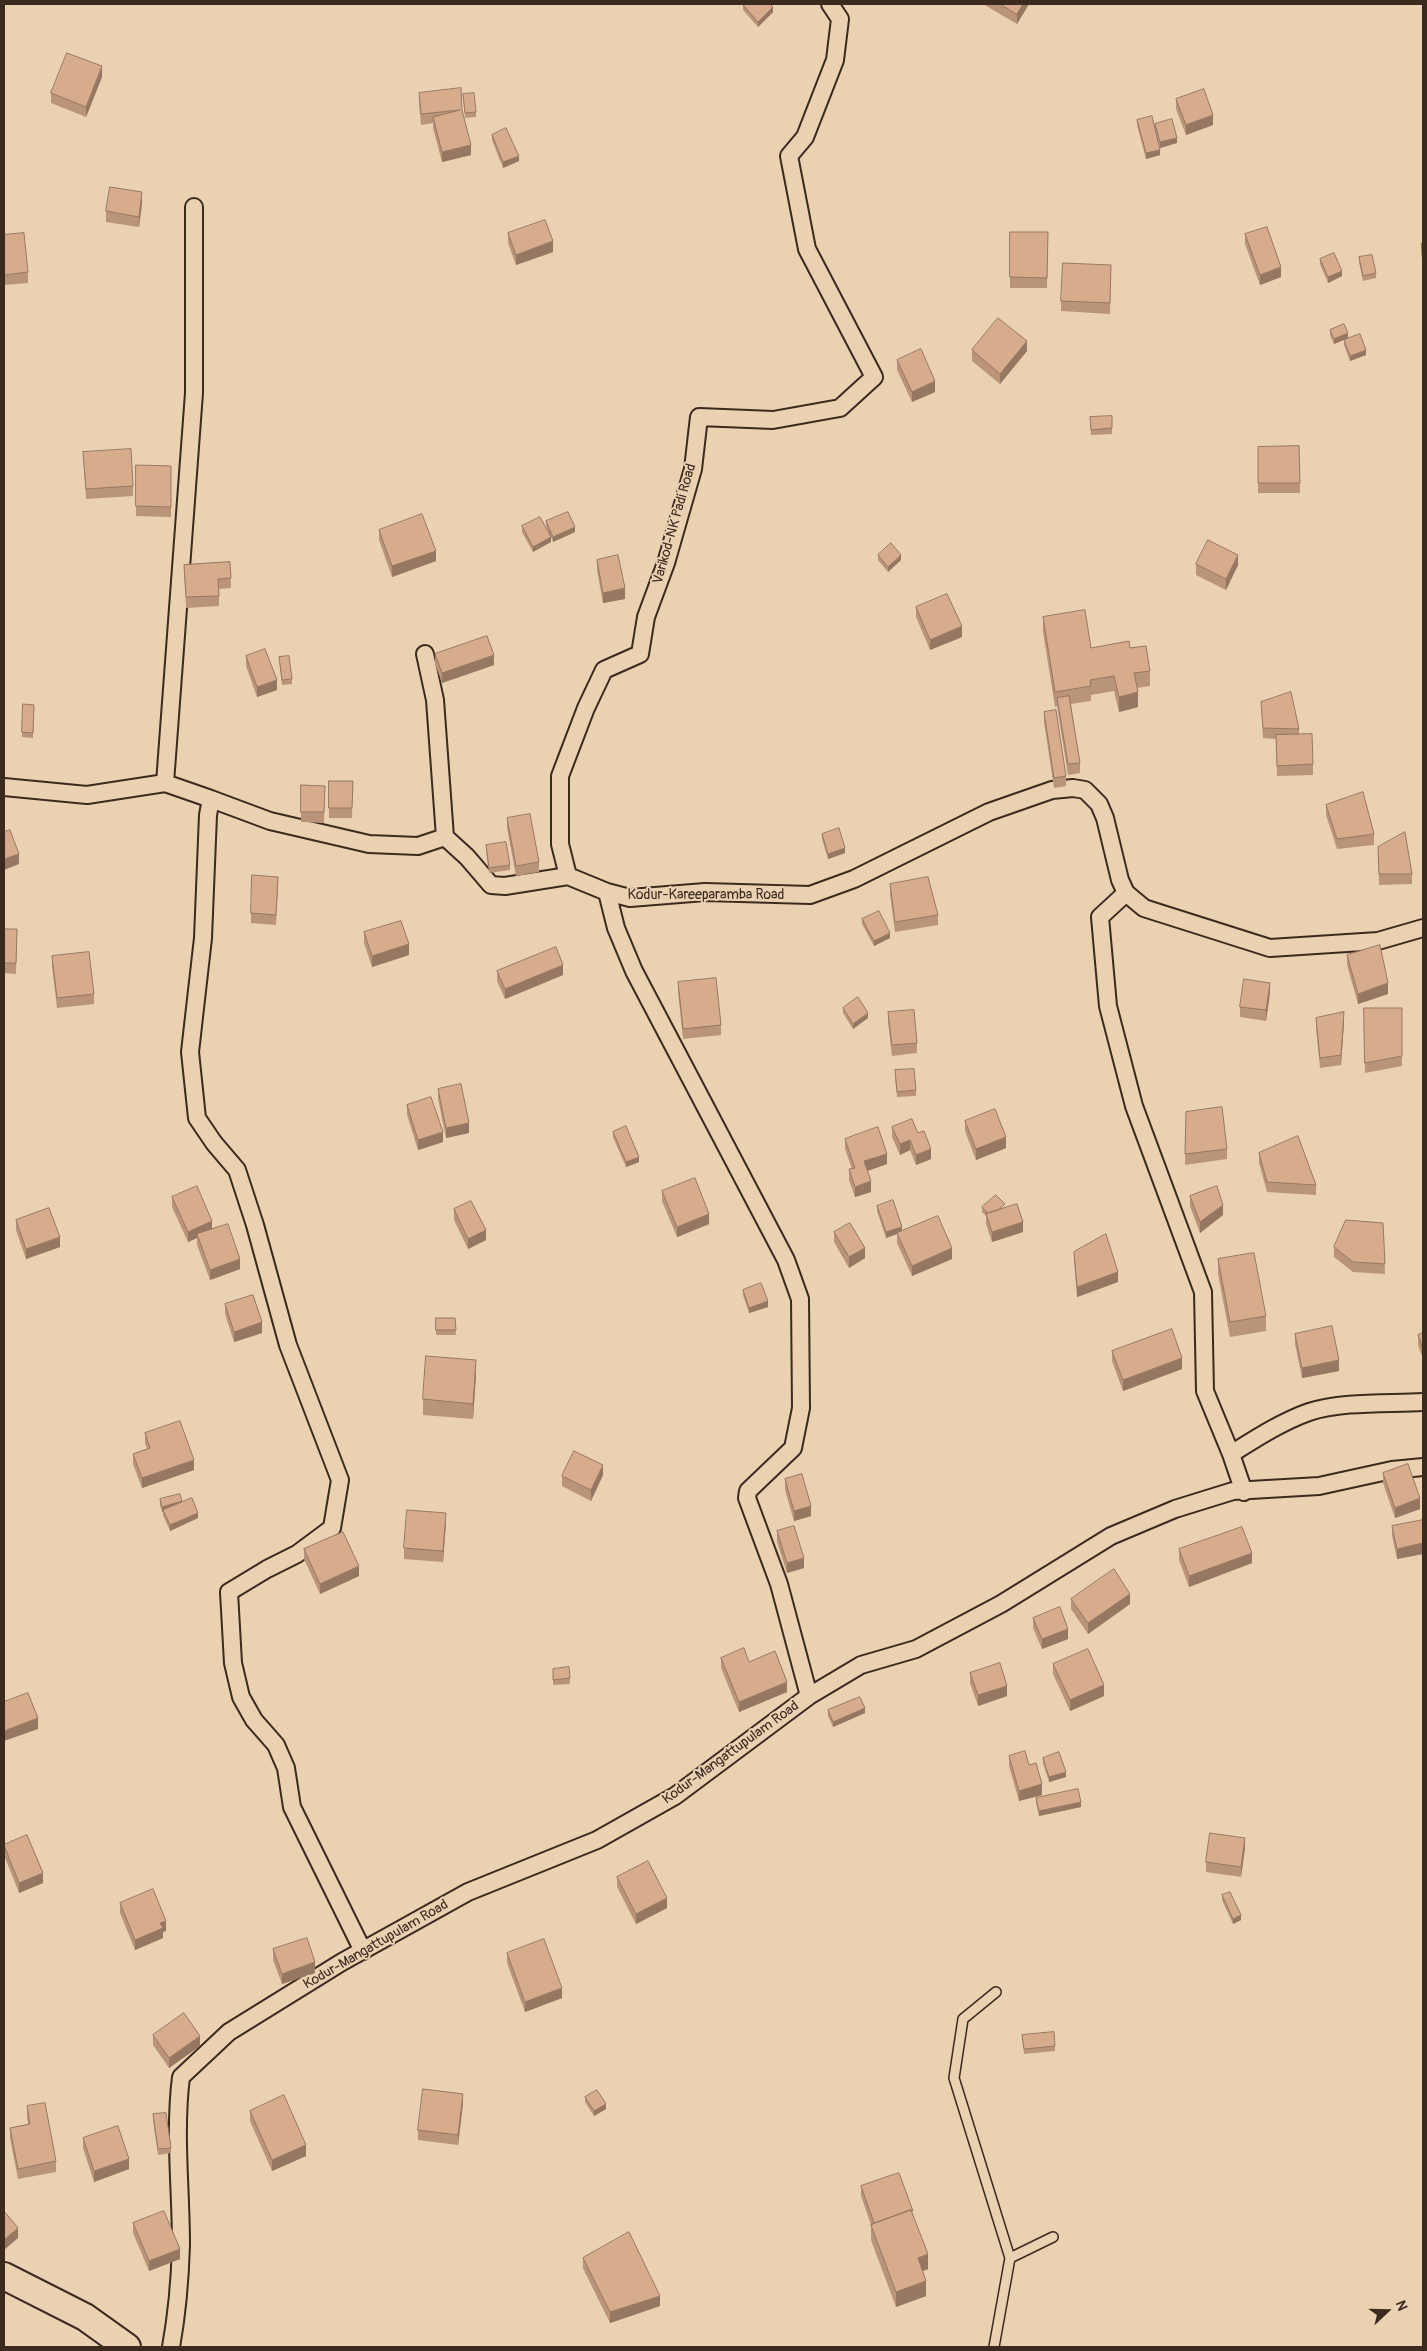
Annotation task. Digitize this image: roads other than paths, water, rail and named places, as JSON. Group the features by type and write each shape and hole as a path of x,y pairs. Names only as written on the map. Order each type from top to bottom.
{"main road":[{"path":"4,2276 85,2316 127,2347"}],"street":[{"name":"Varikod-NK Padi Road","path":"568,876 560,844 560,776 586,708 604,670 640,654 646,617 666,563 693,469 699,417 773,420 840,408 874,377 807,249 789,156 805,137 835,60 840,19 830,4"},
{"path":"165,783 194,393 194,207"},
{"path":"425,654 435,700 445,837 467,857 491,885 505,886 568,876 607,892"},
{"path":"4,787 87,795 165,783 270,821 369,844 418,846 445,837"},
{"name":"Kodur-Kareeparamba Road","path":"809,1696 779,1584 747,1498 748,1491 793,1448 801,1408 800,1299 786,1260 634,971 616,928 607,892 630,898 705,892 810,895 854,879 989,812 1052,790 1073,788 1085,790 1099,804 1105,818 1120,880 1126,892 1144,908 1270,948 1378,942 1423,928"},
{"path":"211,799 208,815 203,938 190,1052 197,1118 236,1170 255,1225 288,1345 340,1480 332,1528 297,1554 267,1569 229,1592 233,1663 241,1697 254,1720 276,1744 286,1768 292,1807 363,1951"},
{"path":"1126,892 1100,917 1108,1006 1134,1106 1203,1292 1206,1391 1244,1492"},
{"path":"1231,1454 1265,1433 1309,1412 1347,1406 1423,1402"},
{"name":"Kodur-Mangattupulam Road","path":"171,2347 176,2315 181,2246 177,2111 181,2077 229,2032 363,1951 468,1892 597,1840 675,1796 809,1696 861,1665 916,1649 1001,1604 1111,1536 1175,1509 1232,1491 1244,1492 1319,1486 1392,1470 1423,1467"}],"lane":[{"path":"994,2347 1010,2258 954,2078 963,2019 996,1992"},
{"path":"1010,2258 1053,2237"}]}
